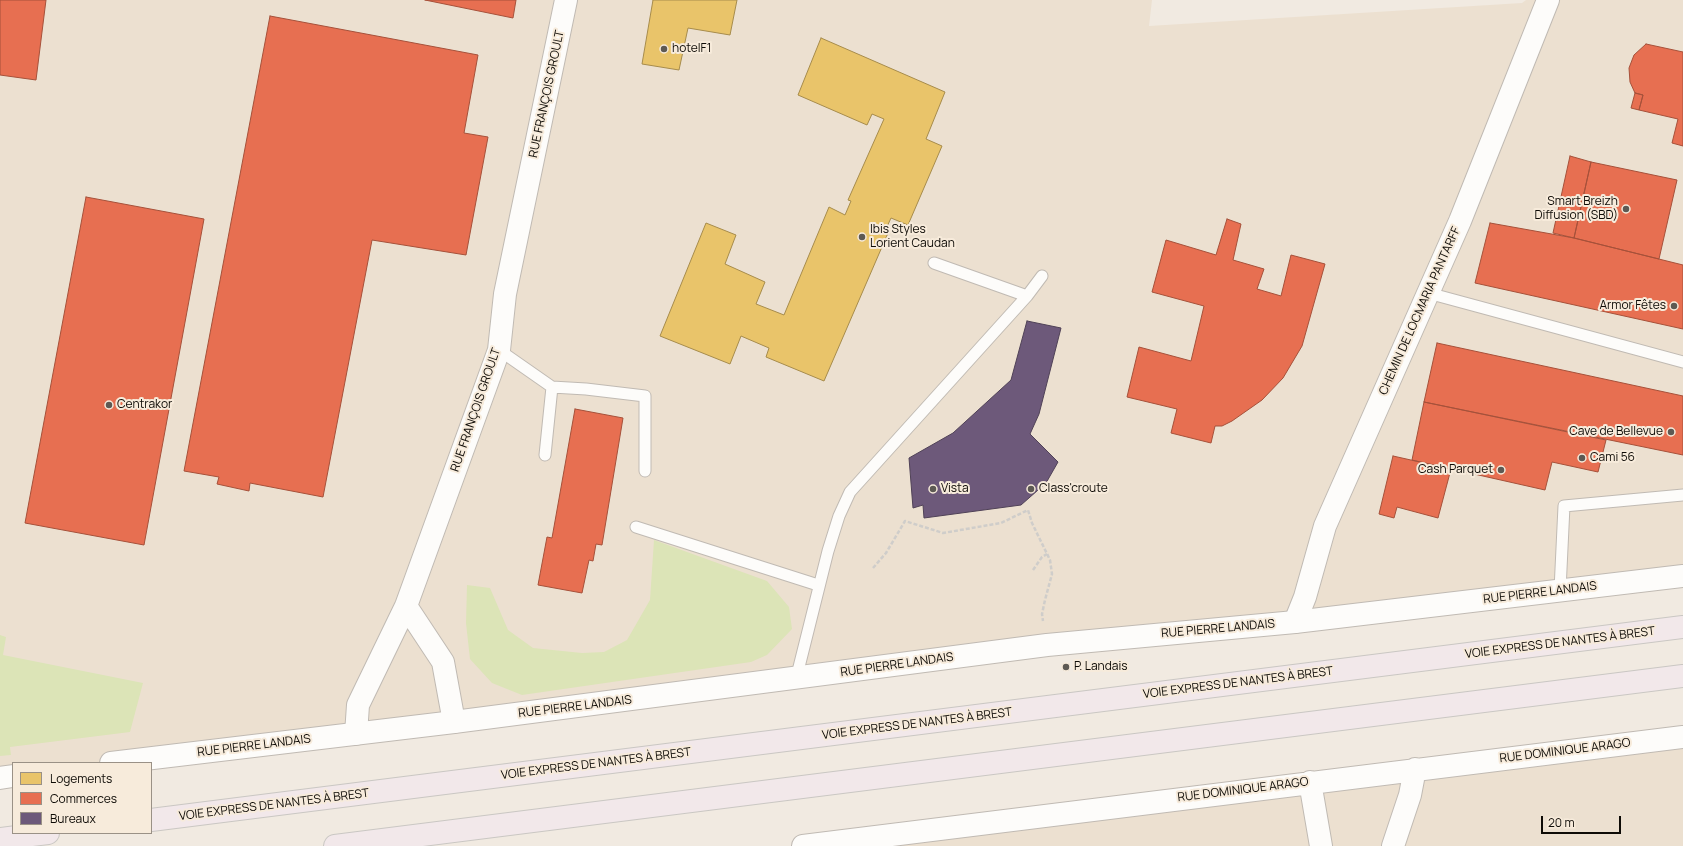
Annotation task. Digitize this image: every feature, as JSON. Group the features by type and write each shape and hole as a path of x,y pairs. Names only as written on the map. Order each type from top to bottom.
{"highway":[{"name":"VOIE EXPRESS DE NANTES À BREST","path":"152,820 1683,627"},
{"path":"335,846 1683,676"},
{"path":"0,839 40,834"}],"street":[{"name":"RUE FRANÇOIS GROULT","path":"356,734 358,705 406,606 499,350 505,294 566,0"},
{"name":"CHEMIN DE LOCMARIA PANTARFF","path":"1295,622 1305,597 1325,526 1460,220 1548,0"},
{"name":"RUE PIERRE LANDAIS","path":"119,762 796,679 1047,645 1295,622 1683,576"},
{"path":"406,606 443,662 454,722"},
{"name":"RUE DOMINIQUE ARAGO","path":"803,846 1683,737"},
{"path":"1393,846 1410,795 1415,769"},
{"path":"0,778 12,776"},
{"path":"1310,782 1321,846"}],"lane":[{"path":"934,263 1027,296"},
{"path":"796,679 818,585 839,516 850,492 1027,296 1042,276"},
{"path":"1428,293 1683,362"},
{"path":"499,350 552,388 586,389 645,396 645,471"},
{"path":"545,454 552,388"},
{"path":"1560,590 1564,506 1683,495"},
{"path":"636,527 818,585"}],"path":[{"path":"873,568 886,553 905,521 943,533 1000,523 1028,510 1032,523 1047,554 1052,574 1042,614 1047,645"},
{"path":"1034,570 1042,557 1047,554"}],"shaded area":[{"path":"0,0 1152,0 1149,26 1522,3 1526,0 1683,0 1683,576 119,762 12,762 12,776 0,778"},
{"path":"1683,738 1683,846 803,846"}],"green space":[{"path":"654,540 767,581 789,607 792,629 767,655 751,662 522,695 492,683 470,659 466,623 467,585 490,588 508,630 533,648 582,653 604,652 627,640 650,600"},
{"path":"0,635 6,637 3,655 143,683 130,732 10,747 11,755 0,756"}],"building: Logements":[{"name":"hotelF1","path":"653,0 737,0 730,35 688,28 679,70 642,64"},
{"path":"821,38 945,92 926,139 942,146 908,225 891,218 885,231 888,233 824,381 766,357 769,348 741,336 730,364 660,336 706,223 736,235 725,264 765,282 756,304 784,315 829,207 845,215 851,201 848,200 884,119 872,114 867,125 798,95"}],"building: Commerces":[{"path":"0,0 46,0 36,80 0,75"},
{"path":"425,0 516,0 513,18"},
{"path":"270,16 478,55 464,133 488,137 466,255 372,240 323,497 250,483 249,491 217,484 219,477 184,471"},
{"path":"1646,44 1683,52 1683,146 1672,143 1678,119 1639,110 1643,95 1635,93 1630,82 1629,68 1634,55"},
{"path":"1635,93 1643,95 1639,110 1631,108"},
{"path":"1570,156 1591,162 1574,238 1553,233"},
{"name":"Smart Breizh Diffusion (SBD)","path":"1591,162 1677,180 1659,259 1574,238"},
{"name":"Centrakor","path":"86,197 204,219 144,545 25,523"},
{"path":"1227,219 1241,224 1233,260 1264,269 1257,289 1281,296 1291,255 1325,264 1302,346 1283,378 1262,400 1232,421 1222,426 1215,426 1211,443 1171,433 1177,409 1127,397 1139,347 1191,361 1204,306 1152,292 1166,240 1216,255"},
{"path":"1490,223 1574,238 1683,265 1683,329 1475,283"},
{"path":"1437,343 1683,396 1683,455 1424,402"},
{"path":"1424,402 1606,440 1598,472 1552,462 1545,490 1412,460"},
{"path":"575,409 623,418 602,545 596,544 593,561 589,560 582,593 538,585 547,537 552,538"},
{"path":"1393,456 1451,469 1438,518 1397,507 1394,518 1379,514"}],"building: Bureaux":[{"path":"1027,321 1061,328 1039,414 1030,434 1058,462 1046,483 1021,505 924,518 923,505 913,508 909,458 953,433 1011,380"}],"place":[{"name":"hotelF1","path":"664,49"},
{"name":"Smart Breizh Diffusion (SBD)","path":"1626,209"},
{"name":"Ibis Styles Lorient Caudan","path":"862,237"},
{"name":"Armor Fêtes","path":"1674,306"},
{"name":"Centrakor","path":"109,405"},
{"name":"Cave de Bellevue","path":"1671,432"},
{"name":"Cami 56","path":"1582,458"},
{"name":"Cash Parquet","path":"1501,470"},
{"name":"Vista","path":"933,489"},
{"name":"Class'croute","path":"1031,489"},
{"name":"P. Landais","path":"1066,667"}]}
